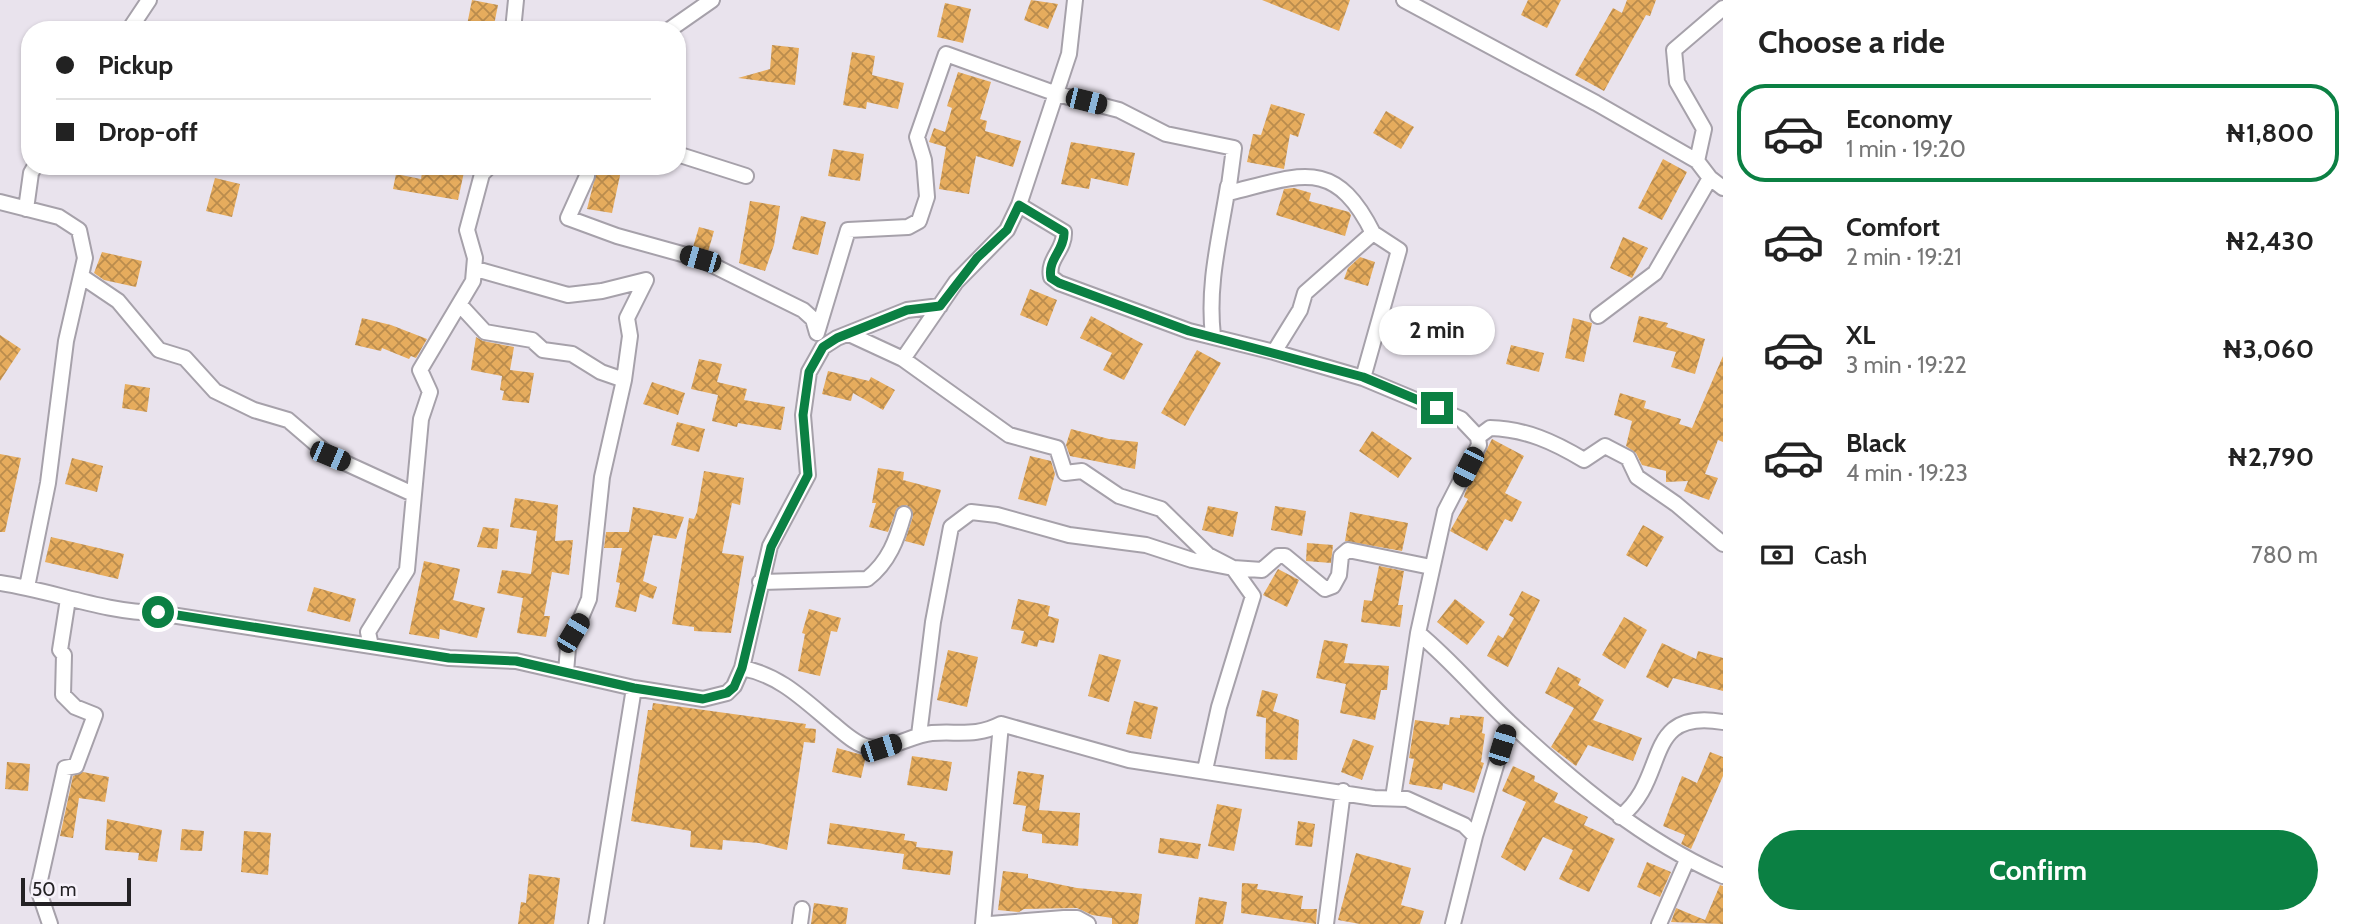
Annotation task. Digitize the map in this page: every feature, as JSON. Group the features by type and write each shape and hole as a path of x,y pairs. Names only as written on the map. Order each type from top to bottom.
{"street":[{"path":"135,21 149,0"},
{"path":"514,21 516,0"},
{"path":"681,21 712,0"},
{"path":"903,359 977,258 1007,230 1019,205 1069,54 1076,0"},
{"path":"1404,0 1596,103 1697,162 1710,178 1723,188"},
{"path":"1697,162 1704,128 1676,82 1674,50 1723,8"},
{"path":"817,333 848,230 908,227 919,221 927,197 924,160 917,137 946,54 1056,94 1119,110 1166,134 1234,148"},
{"path":"1234,148 1228,193 1308,176 1328,179 1359,206 1373,233 1399,250 1363,377"},
{"path":"1213,336 1209,305 1212,268 1234,148"},
{"path":"686,157 746,176"},
{"path":"26,209 31,175"},
{"path":"371,646 368,632 407,570 421,419 430,392 420,370 422,362 461,306 476,269 467,230 483,175"},
{"path":"587,175 568,218 617,236 700,259 803,310 813,319 823,347"},
{"path":"1598,316 1655,272 1710,178"},
{"path":"0,202 59,217 79,230 85,258 66,341 48,483 27,587"},
{"path":"1019,205 1064,232 1065,238 1049,267 1051,278 1149,317 1363,377 1461,419 1478,437 1479,445 1445,511 1431,567 1418,632 1393,798"},
{"path":"1274,352 1300,310 1305,293 1373,233"},
{"path":"476,269 568,295 602,291 646,280 628,318 631,336 602,477 589,599 568,648 566,672"},
{"path":"81,276 118,301 159,350 185,358 215,391 254,410 288,420 330,456 413,494"},
{"path":"461,306 485,332 532,340 543,350 572,354 601,372 624,380"},
{"path":"0,583 27,587 109,610 158,612 449,658 516,661 634,688 703,699 719,696 734,687 742,668 760,582 777,530 808,475 803,415 806,386 809,372 823,347 907,310 940,306"},
{"path":"849,334 903,359 1009,435 1057,448 1065,473 1082,471 1119,496 1161,509 1208,555 1233,568 1253,596 1219,707 1205,770"},
{"path":"1478,437 1490,428 1511,428 1550,440 1584,460 1605,446 1628,457 1637,477 1676,504 1723,544"},
{"path":"919,735 933,622 951,527 971,512 996,515 1069,535 1146,545 1233,568 1262,570 1278,556 1284,556 1325,589 1334,586 1339,575 1340,556 1348,550 1431,567"},
{"path":"760,582 867,579 877,571 895,544 904,514"},
{"path":"50,924 41,905 38,889 54,809 65,768 76,766 95,715 75,707 63,695 64,655 60,650 68,599"},
{"path":"1418,632 1509,722 1620,817 1687,860 1723,876"},
{"path":"742,668 765,673 779,680 841,730 867,747 881,748 919,735 969,735 1001,724 1129,760 1205,770 1315,790 1343,791 1374,798 1407,799 1464,825 1475,836"},
{"path":"596,924 634,688"},
{"path":"1620,817 1643,793 1666,736 1674,726 1707,719 1723,722"},
{"path":"1453,924 1475,836 1509,722"},
{"path":"983,924 1001,724"},
{"path":"1326,924 1343,791"},
{"path":"1659,924 1687,860"},
{"path":"990,924 1064,918 1077,918 1088,924"}],"building":[{"path":"472,0 498,5 495,21 468,21"},
{"path":"1031,0 1058,4 1048,29 1024,20"},
{"path":"1262,0 1350,0 1339,31"},
{"path":"1528,0 1561,0 1547,28 1521,15"},
{"path":"1627,0 1656,0 1650,16 1646,15 1604,91 1575,75 1613,8 1622,13"},
{"path":"945,3 971,9 963,43 937,37"},
{"path":"772,45 799,48 795,85 738,78 770,69"},
{"path":"852,52 875,56 872,75 904,83 898,109 867,102 866,109 843,105"},
{"path":"958,72 991,82 980,119 987,121 985,131 1021,141 1013,167 976,156 969,194 939,189 946,147 929,142 934,128 945,132 952,108 947,106"},
{"path":"1271,104 1305,114 1298,137 1290,134 1284,169 1247,162 1253,134 1261,135"},
{"path":"1386,111 1414,127 1401,149 1373,133"},
{"path":"1071,142 1135,153 1128,186 1091,178 1089,189 1061,184"},
{"path":"833,149 864,154 860,181 828,176"},
{"path":"1663,159 1687,172 1662,220 1638,208"},
{"path":"396,175 421,179 422,175 463,175 458,200 393,189"},
{"path":"596,175 620,175 612,213 587,209"},
{"path":"215,178 240,184 232,217 206,211"},
{"path":"1294,188 1311,193 1309,201 1349,212 1351,215 1345,236 1276,215 1284,189"},
{"path":"750,201 780,206 774,245 765,271 739,263"},
{"path":"801,216 826,222 818,255 792,249"},
{"path":"699,227 714,231 708,252 693,247"},
{"path":"1623,237 1648,248 1632,278 1610,268"},
{"path":"102,252 142,261 136,287 104,280 94,273"},
{"path":"1360,257 1375,262 1368,286 1344,279 1348,268"},
{"path":"1030,289 1057,300 1047,326 1020,315"},
{"path":"1091,316 1143,344 1124,380 1103,370 1112,353 1080,338"},
{"path":"1639,316 1668,323 1666,327 1705,339 1695,374 1671,367 1676,352 1633,342"},
{"path":"362,318 391,325 427,339 416,358 411,356 409,359 382,348 381,351 355,345"},
{"path":"1573,318 1592,323 1584,362 1565,358"},
{"path":"0,335 21,349 0,381"},
{"path":"476,337 514,347 510,370 534,373 529,403 502,400 502,376 471,370"},
{"path":"1511,345 1544,353 1539,372 1506,364"},
{"path":"1197,350 1221,363 1185,426 1161,413"},
{"path":"1723,356 1723,442 1718,440 1705,474 1718,478 1709,500 1684,491 1688,481 1666,482 1666,471 1642,465 1636,453 1626,446 1632,421 1614,415 1620,393 1646,401 1644,408 1681,419 1679,424 1692,428"},
{"path":"699,359 722,364 717,382 747,389 744,400 785,407 781,430 738,423 737,427 712,421 718,395 691,389"},
{"path":"828,371 869,381 871,377 895,390 883,410 853,393 851,401 822,394"},
{"path":"652,382 685,393 678,415 643,404"},
{"path":"125,384 150,388 147,412 122,408"},
{"path":"677,422 705,429 699,452 671,445"},
{"path":"1071,429 1109,439 1138,442 1135,469 1070,456 1066,445"},
{"path":"1372,431 1412,458 1398,478 1359,451"},
{"path":"1492,439 1524,456 1505,493 1522,502 1512,522 1505,519 1487,551 1450,531 1468,499 1464,497 1465,493"},
{"path":"0,454 21,458 5,532 0,532"},
{"path":"1030,456 1051,461 1055,474 1046,506 1018,499"},
{"path":"72,458 103,466 97,492 65,484"},
{"path":"878,468 904,472 903,480 941,490 924,546 905,541 913,516 907,505 897,508 888,532 869,527 876,503 872,503"},
{"path":"704,471 744,478 740,505 732,503 722,553 744,556 731,633 694,631 694,627 672,624 689,518 694,519 697,512"},
{"path":"515,498 558,505 555,541 573,540 569,575 552,572 544,616 550,616 546,637 517,633 523,598 497,593 502,570 531,574 537,531 510,527"},
{"path":"1208,506 1238,512 1233,537 1202,530"},
{"path":"1275,506 1306,511 1302,536 1271,530"},
{"path":"633,507 684,517 676,539 653,535 643,581 657,587 653,599 640,594 636,612 615,607 620,583 616,582 622,548 604,548 606,532 629,532"},
{"path":"1350,512 1408,523 1402,551 1345,541"},
{"path":"1643,525 1664,537 1647,567 1626,555"},
{"path":"483,527 499,529 497,549 477,547"},
{"path":"51,537 124,554 118,579 45,562"},
{"path":"1307,543 1333,545 1331,563 1306,561"},
{"path":"424,561 460,569 453,600 485,608 477,638 440,629 439,639 409,634"},
{"path":"1379,566 1404,571 1398,605 1403,605 1400,627 1361,622 1364,600 1372,601"},
{"path":"1278,569 1299,580 1287,607 1263,595"},
{"path":"314,587 356,599 350,622 307,611"},
{"path":"1522,591 1540,600 1508,667 1487,656 1498,635 1503,638 1514,618 1509,615"},
{"path":"1018,599 1050,606 1048,616 1059,619 1054,643 1039,640 1037,647 1021,643 1024,631 1011,629"},
{"path":"1455,599 1485,622 1467,645 1437,622"},
{"path":"809,609 841,618 837,632 831,631 820,676 798,671 805,634 802,633"},
{"path":"1624,617 1647,630 1625,669 1602,655"},
{"path":"1324,640 1348,644 1344,663 1389,666 1387,690 1381,690 1375,720 1340,713 1346,684 1316,678"},
{"path":"1662,643 1696,659 1698,651 1723,658 1723,691 1673,678 1668,688 1646,677"},
{"path":"948,650 978,657 967,707 937,700"},
{"path":"1099,654 1121,660 1109,702 1088,696"},
{"path":"1558,667 1581,679 1578,685 1604,700 1593,720 1642,738 1633,761 1588,745 1576,766 1551,747 1574,708 1545,693"},
{"path":"1262,690 1278,694 1273,711 1299,720 1297,760 1265,759 1266,718 1256,716"},
{"path":"1134,701 1158,707 1151,739 1126,734"},
{"path":"653,703 806,724 805,728 816,729 815,743 804,742 787,850 759,843 723,840 722,850 690,847 691,831 631,821 648,710 652,710"},
{"path":"1460,715 1484,717 1482,733 1485,734 1481,762 1484,763 1474,793 1443,783 1442,790 1409,784 1414,759 1409,758 1415,720 1449,725 1450,717 1460,718"},
{"path":"1353,739 1374,746 1362,780 1341,772"},
{"path":"837,748 866,756 861,778 832,772"},
{"path":"1710,752 1723,757 1723,776 1691,849 1681,844 1685,835 1663,826 1682,776 1697,783"},
{"path":"912,756 952,762 947,791 907,785"},
{"path":"7,762 30,764 28,791 5,789"},
{"path":"1513,766 1535,776 1534,781 1558,793 1554,802 1588,817 1584,825 1615,839 1589,892 1559,879 1573,850 1543,837 1525,871 1501,857 1526,802 1502,791"},
{"path":"1018,771 1044,775 1039,810 1080,813 1078,846 1042,843 1042,834 1022,831 1026,806 1013,804"},
{"path":"83,772 109,777 105,802 79,798 73,838 60,836 73,776"},
{"path":"1217,804 1242,809 1234,851 1208,846"},
{"path":"107,819 162,830 157,862 138,860 139,853 105,850"},
{"path":"1298,821 1315,824 1312,847 1295,845"},
{"path":"830,823 905,834 904,840 917,842 916,847 953,851 950,875 902,869 904,854 827,844"},
{"path":"182,829 204,831 202,851 180,850"},
{"path":"244,831 271,833 268,875 241,872"},
{"path":"1160,838 1201,844 1198,859 1158,853"},
{"path":"1356,853 1411,868 1401,905 1424,911 1420,924 1360,924 1338,920"},
{"path":"1647,862 1671,872 1660,897 1637,887"},
{"path":"1003,871 1028,874 1028,878 1077,888 1142,894 1138,924 1112,924 1112,918 1092,915 1077,908 1024,909 1019,912 998,910"},
{"path":"529,874 560,878 554,924 518,924 521,902 526,903"},
{"path":"1242,883 1258,884 1257,889 1303,896 1301,909 1317,909 1316,924 1241,913"},
{"path":"1720,885 1723,886 1723,924 1671,922 1676,908 1705,920"},
{"path":"1199,897 1227,902 1223,924 1195,924"},
{"path":"814,903 848,908 846,924 811,924"}],"route":[{"path":"158,612 449,658 516,661 634,688 703,699 727,693 734,687 742,668 760,582 777,530 808,475 803,415 806,386 809,372 823,347 837,338 863,330 907,310 940,306 977,258 1007,230 1019,205 1064,232 1065,238 1049,267 1051,278 1059,283 1189,331 1363,377 1437,408"}]}
